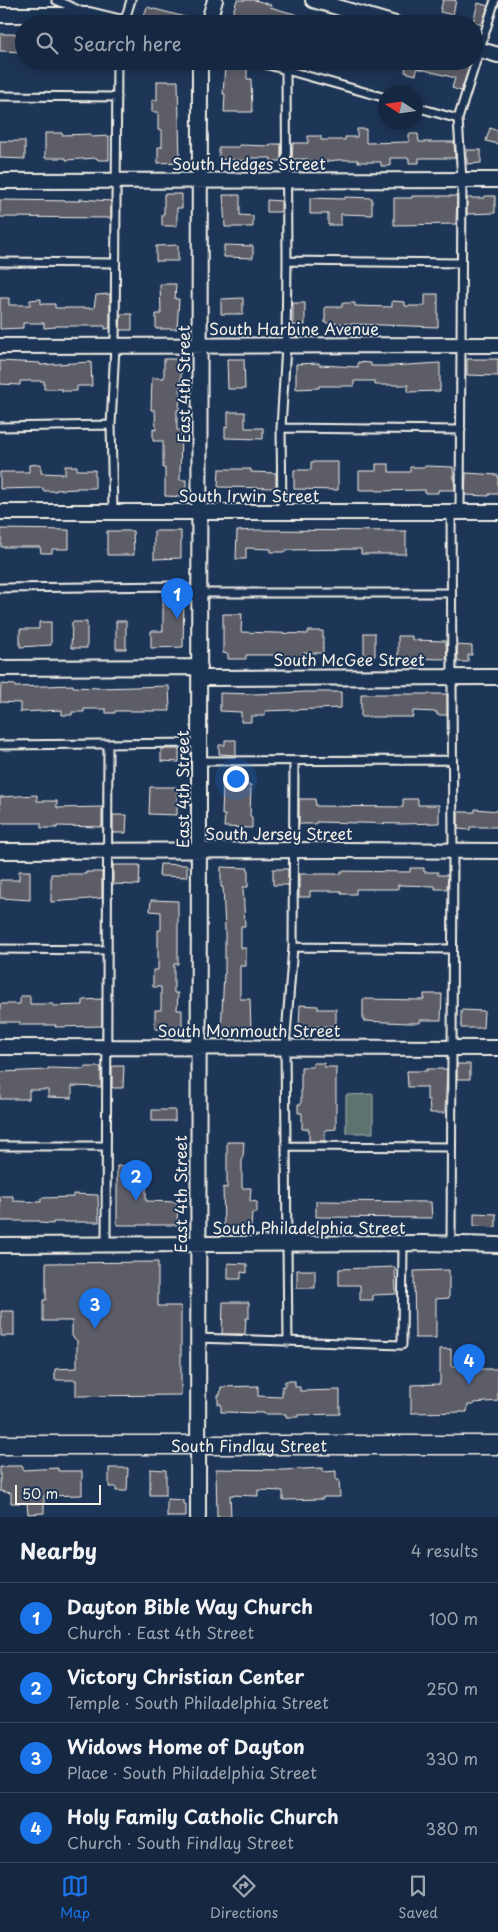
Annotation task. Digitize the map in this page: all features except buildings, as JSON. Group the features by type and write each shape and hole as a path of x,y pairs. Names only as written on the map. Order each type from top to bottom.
{"street":[{"path":"211,15 215,0"},
{"path":"313,0 364,15"},
{"path":"0,15 89,15"},
{"path":"483,51 498,55"},
{"name":"East 4th Street","path":"198,1517 200,70"},
{"name":"South Hedges Street","path":"0,180 498,180"},
{"name":"South Harbine Avenue","path":"0,346 498,346"},
{"name":"South Irwin Street","path":"0,512 498,512"},
{"name":"South McGee Street","path":"0,668 498,677"},
{"name":"South Jersey Street","path":"0,851 498,851"},
{"name":"South Monmouth Street","path":"0,1047 498,1048"},
{"name":"South Philadelphia Street","path":"0,1245 498,1245"},
{"name":"South Findlay Street","path":"0,1445 498,1445"}],"lane":[{"path":"56,0 67,3 89,15"},
{"path":"124,15 131,0"},
{"path":"483,33 495,0"},
{"path":"113,511 112,425 115,346 117,70"},
{"path":"282,513 281,428 286,346 287,261 286,70 378,96"},
{"path":"451,1244 453,850 450,676 451,593 461,430 462,345 462,180 458,119 471,70"},
{"path":"0,96 117,96"},
{"path":"423,109 458,119"},
{"path":"287,261 461,263"},
{"path":"0,262 115,263"},
{"path":"0,426 112,425"},
{"path":"281,428 461,430"},
{"path":"0,588 178,586 200,593 451,593"},
{"path":"0,745 199,743"},
{"path":"106,1245 108,744"},
{"path":"199,760 452,760"},
{"path":"288,1342 285,1047 293,947 294,761"},
{"path":"293,947 452,949"},
{"path":"0,949 107,950"},
{"path":"0,1146 106,1146"},
{"path":"286,1146 450,1147"},
{"path":"197,1338 402,1345 402,1244"}],"green space":[{"path":"373,1094 373,1133 346,1133 346,1095"}],"place":[{"name":"Dayton Bible Way Church","path":"177,619"},
{"name":"Victory Christian Center","path":"136,1201"},
{"name":"Widows Home of Dayton","path":"95,1329"},
{"name":"Holy Family Catholic Church","path":"469,1385"}]}
